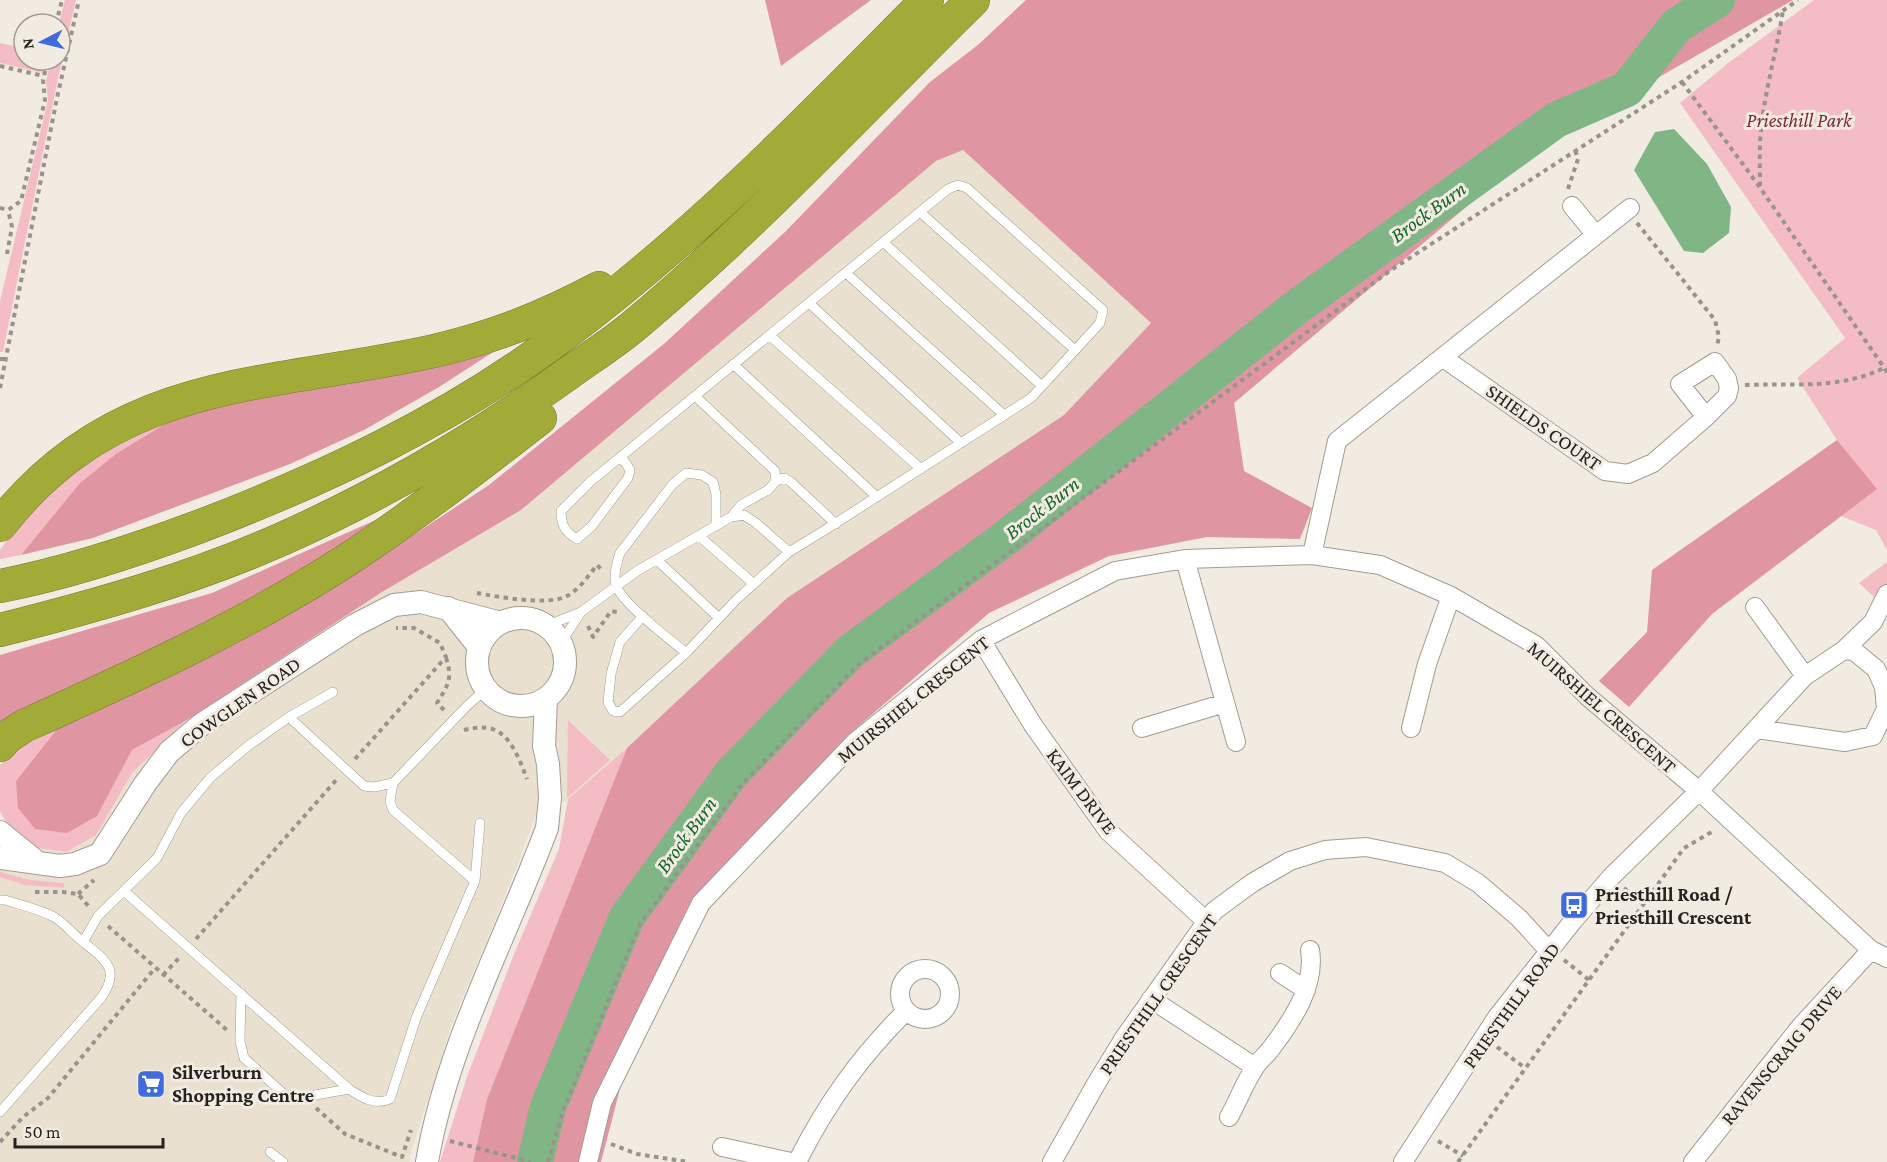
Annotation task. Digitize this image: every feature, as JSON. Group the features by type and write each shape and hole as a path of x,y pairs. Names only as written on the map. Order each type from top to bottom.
{"highway":[{"path":"4,586 80,566 153,543 258,504 347,465 428,421 510,372 564,334 669,250 750,176 927,0"},
{"path":"0,630 78,611 226,561 281,539 406,478 530,402 633,327 705,264 783,192 973,0"},
{"path":"0,525 34,487 61,463 85,446 143,414 173,402 226,388 432,351 510,330 549,314 669,250"},
{"path":"0,745 24,726 171,657 280,600 349,559 387,533 583,385 705,264"}],"street":[{"path":"1572,206 1595,234"},
{"path":"1312,555 1337,441 1628,209"},
{"name":"SHIELDS COURT","path":"1442,357 1605,471 1628,474 1653,463 1706,417 1727,396 1729,388"},
{"path":"1706,417 1680,384 1714,362 1727,379 1729,388"},
{"name":"MUIRSHIEL CRESCENT","path":"588,1162 602,1103 701,903 855,742 981,640 1114,571 1185,559 1312,555 1380,565 1451,596 1537,646 1587,696 1699,791 1879,954"},
{"path":"1185,559 1236,741"},
{"name":"PRIESTHILL ROAD","path":"1403,1162 1497,1017 1611,877 1699,791 1805,676 1844,650 1874,622 1887,594"},
{"path":"1411,728 1427,664 1451,596"},
{"name":"COWGLEN ROAD","path":"0,858 60,866 75,864 100,854 145,784 169,752 202,724 355,625 394,605 422,602 501,623"},
{"path":"1755,607 1805,676"},
{"path":"456,611 479,647"},
{"path":"516,618 531,619 546,626 561,643 564,655 563,674 555,690 546,699 533,705 518,707 495,698 486,689 477,669 479,647 492,629 501,623 516,618"},
{"name":"KAIM DRIVE","path":"981,640 1033,725 1108,831 1207,922"},
{"path":"1757,729 1845,742 1873,736 1887,709 1884,687 1876,669 1854,651 1844,650"},
{"path":"427,1162 431,1137 460,1040 548,828 550,798 548,764 544,746 546,699"},
{"path":"1142,728 1225,703"},
{"path":"518,707 544,746"},
{"path":"0,832 39,864"},
{"name":"PRIESTHILL CRESCENT","path":"1052,1162 1101,1074 1214,911 1252,883 1290,861 1325,849 1366,847 1445,863 1478,884 1519,918 1550,950"},
{"path":"1229,1117 1255,1067 1276,1041 1306,990 1312,963 1310,950"},
{"name":"RAVENSCRAIG DRIVE","path":"1697,1161 1801,1026 1879,954"},
{"path":"1281,973 1306,990"},
{"path":"1151,999 1255,1067"},
{"path":"797,1162 817,1124 850,1074 876,1041 906,1011"},
{"path":"722,1147 791,1162"}],"lane":[{"path":"621,456 630,470 628,478 592,526 578,539 568,533 561,523 561,511 591,481 621,456 808,303 846,273 948,189 958,185 967,188 1103,310 1100,323 1031,398 789,552 753,584 686,653 620,712 613,711 608,702 611,674 620,642 643,616"},
{"path":"920,212 1075,350"},
{"path":"883,242 1042,386"},
{"path":"846,273 1004,415"},
{"path":"808,303 961,443"},
{"path":"769,335 921,469"},
{"path":"734,364 877,497"},
{"path":"695,396 775,471 776,481"},
{"path":"686,653 625,600 616,584 616,564 620,553 672,485 686,473 702,475 713,482 716,494 716,526"},
{"path":"731,518 741,505 784,478 836,524"},
{"path":"546,626 581,612 616,584 731,518 744,515 789,552"},
{"path":"699,536 753,584"},
{"path":"657,560 719,618"},
{"path":"561,643 581,612"},
{"path":"475,881 393,810 390,801 393,783 467,705 486,689"},
{"path":"83,942 98,916 125,892 157,858 181,813 211,777 248,746 289,717 333,692"},
{"path":"289,717 364,786 374,787 393,783"},
{"path":"125,892 349,1089 371,1101 385,1101 390,1099 416,1018 475,881 480,823"},
{"path":"0,900 56,918 104,957 110,969 108,988 0,1112"},
{"path":"241,993 240,1041 244,1058 286,1096 304,1097 349,1089"},
{"path":"270,1152 283,1162"}],"path":[{"path":"0,388 79,0"},
{"path":"549,1162 562,1111 640,924 743,783 860,663 1391,270 1682,82 1798,0"},
{"path":"1760,186 1761,131 1783,10"},
{"path":"0,66 44,76"},
{"path":"0,208 8,210 21,201 45,100 45,72"},
{"path":"1682,82 1760,186 1886,370 1807,386 1746,385 1729,388"},
{"path":"1572,206 1567,195 1578,159 1575,150"},
{"path":"1628,209 1715,320 1719,336 1714,362"},
{"path":"7,254 12,228 8,210"},
{"path":"0,359 7,359"},
{"path":"456,611 473,592 509,599 545,600 567,597 597,565 616,584"},
{"path":"163,975 446,657 440,643"},
{"path":"1458,1162 1684,848 1731,820"},
{"path":"1611,877 1644,905"},
{"path":"1550,950 1589,981"},
{"path":"0,1142 23,1117 48,1098 155,968"},
{"path":"1484,1037 1525,1068"},
{"path":"1422,1131 1463,1156"},
{"path":"594,1138 637,1154 689,1162"},
{"path":"467,1144 531,1162"}],"shaded area":[{"path":"765,0 871,0 781,66"},
{"path":"1026,0 1793,0 1536,148 1234,403 1244,471 1312,508 1300,539 1207,537 1109,556 989,613 853,731 714,898 622,1081 601,1162 473,1162 487,1099 627,748 787,598 1064,415 1151,323 963,150 936,161 521,510 382,592 187,720 132,750 97,816 67,833 35,829 18,808 16,781 57,729 383,555 489,485 665,343 786,231 930,82 979,44"},
{"path":"1674,129 1707,164 1731,207 1729,233 1703,253 1684,251 1634,170 1655,132"},
{"path":"963,150 1151,323 1064,415 787,598 627,748 568,799 535,817 451,1026 410,1162 0,1162 0,837 40,848 96,835 132,773 187,720 382,592 521,510 936,160"},
{"path":"504,345 439,387 364,430 290,464 93,538 21,555 79,484 116,454 168,422 215,405"},
{"path":"1837,440 1877,489 1712,614 1629,707 1599,681 1647,632 1652,570"},
{"path":"398,510 207,628 0,724 0,655 212,593"}],"green space":[{"path":"65,0 76,0 72,17 72,12 62,12"},
{"name":"Priesthill Park","path":"1814,0 1887,0 1887,550 1876,530 1841,516 1876,489 1837,440 1797,378 1845,338 1680,103 1727,64"},
{"path":"0,43 12,46 12,66 0,63"},
{"path":"48,72 59,72 3,352 0,352 0,301 48,100 46,81"},
{"path":"215,405 79,484 21,555 0,559 0,550 25,514 66,477 154,421"},
{"path":"1887,562 1887,609 1859,583"},
{"path":"187,720 132,773 96,835 66,852 33,847 11,832 0,811 0,765 15,750 57,729 16,781 97,815 132,750"},
{"path":"568,720 610,760 567,798"},
{"path":"627,748 487,1099 473,1162 440,1162 467,1077 514,954 559,849 568,799"},
{"path":"0,872 30,880 64,883 64,888 25,885 0,877"}],"waterway":[{"name":"Brock Burn","path":"535,1162 548,1107 627,917 732,773 850,652 1003,540 1298,306 1556,120 1627,89 1676,26 1717,0"}],"place":[{"name":"Priesthill Road / Priesthill Crescent","path":"1574,905"},
{"name":"Silverburn Shopping Centre","path":"151,1084"}]}
